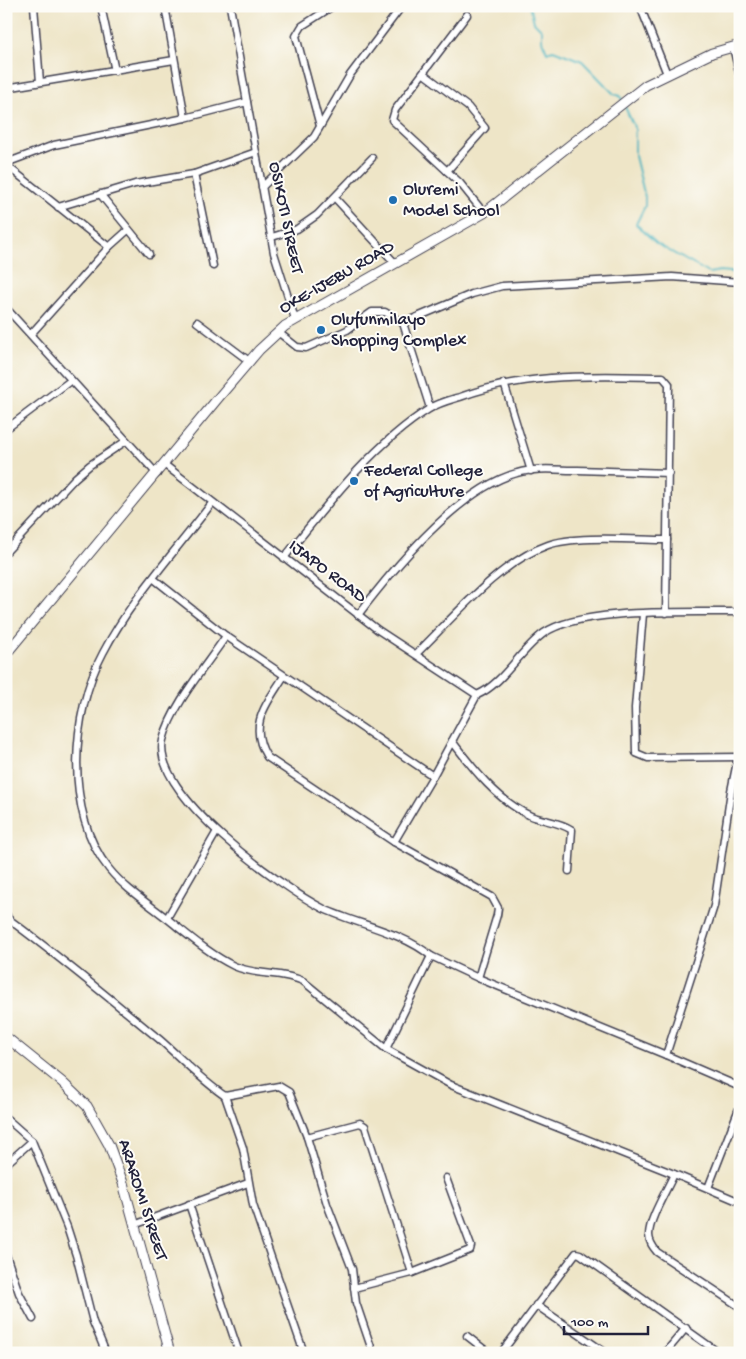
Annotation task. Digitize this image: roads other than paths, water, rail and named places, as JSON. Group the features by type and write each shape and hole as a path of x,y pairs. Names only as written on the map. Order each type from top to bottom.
{"main road":[{"name":"OKE-IJEBU ROAD","path":"6,654 250,361 278,332 295,319 484,213 502,201 623,101 666,74 712,53 736,46"},
{"name":"ARAROMI STREET","path":"6,1037 62,1082 92,1113 117,1165 170,1353"}],"street":[{"path":"34,6 40,82"},
{"path":"101,6 115,71"},
{"path":"165,6 185,118"},
{"name":"OSIKOTI STREET","path":"230,6 277,262 295,319"},
{"path":"320,126 296,36 302,26 333,6"},
{"path":"262,187 307,144 320,126 350,75 402,6"},
{"path":"640,6 666,74"},
{"path":"467,15 395,110 392,120 447,171 484,213"},
{"path":"736,46 740,77"},
{"path":"6,88 174,60"},
{"path":"424,74 468,107 485,128 447,171"},
{"path":"109,247 6,164 54,145 185,118 248,102"},
{"path":"58,207 135,184 194,174 256,152"},
{"path":"272,237 307,223 335,198 372,158"},
{"path":"194,174 213,266"},
{"path":"100,194 149,254"},
{"path":"335,198 395,263"},
{"path":"31,334 109,247 128,230"},
{"path":"403,322 472,294 502,286 672,277 740,282"},
{"path":"6,308 31,334 70,381 157,474"},
{"path":"278,332 297,347 306,348 347,330 372,312 385,312 403,322 430,408"},
{"path":"197,322 250,361"},
{"path":"284,558 326,506 379,450 430,408 504,384 533,378 569,376 666,378 669,384 666,613"},
{"path":"6,430 70,381"},
{"path":"504,384 531,471"},
{"path":"6,552 75,478 90,465 126,441"},
{"name":"IJAPO ROAD","path":"165,465 358,615 477,695"},
{"path":"358,615 405,556 472,497 494,482 518,472 543,469 669,473"},
{"path":"212,503 124,619 93,672 81,714 78,776 85,824 98,854 124,884 232,965 245,971 294,977 304,981 386,1049 450,1085 740,1202"},
{"path":"416,654 490,583 528,555 548,545 565,541 667,540"},
{"path":"154,579 226,636 433,776"},
{"path":"394,842 433,776 477,695 489,689 532,642 556,626 598,616 740,612"},
{"path":"642,614 635,708 636,754 648,758 739,757 731,791 714,906 666,1055"},
{"path":"226,636 177,709 163,741 162,757 168,772 187,800 216,833 293,891 322,908 413,943 431,956 478,978 740,1087"},
{"path":"284,676 266,705 259,721 259,743 267,756 394,842 492,897 495,902 497,916 478,978"},
{"path":"452,742 477,773 518,808 531,816 572,830 570,871"},
{"path":"167,918 216,833"},
{"path":"7,918 65,962 225,1096 243,1148 253,1205 304,1353"},
{"path":"386,1049 431,956"},
{"path":"225,1096 272,1087 285,1088 289,1092 307,1137 327,1204 352,1269 361,1323 373,1353"},
{"path":"708,1188 740,1106"},
{"path":"6,1118 32,1141 67,1227 93,1322 106,1353"},
{"path":"307,1137 360,1123 364,1126 412,1273"},
{"path":"6,1164 32,1141"},
{"path":"674,1174 651,1226 649,1236 651,1244 657,1252 740,1306"},
{"path":"354,1288 412,1273 470,1250 471,1246 446,1178"},
{"path":"134,1225 248,1183"},
{"path":"189,1204 239,1353"},
{"path":"501,1353 576,1253 686,1328 719,1353"},
{"path":"6,1255 19,1293 33,1319"},
{"path":"536,1306 606,1353"},
{"path":"665,1353 686,1328"},
{"path":"467,1336 489,1353"}],"waterway":[{"path":"530,6 534,22 542,30 542,40 547,52 553,50 582,61 622,100"},
{"path":"625,107 635,129 635,156 645,197 645,206 636,224 657,244 709,273 720,271 740,273"}],"place":[{"name":"Oluremi Model School","path":"393,200"},
{"name":"Olufunmilayo Shopping Complex","path":"321,330"},
{"name":"Federal College of Agriculture","path":"354,481"}]}
